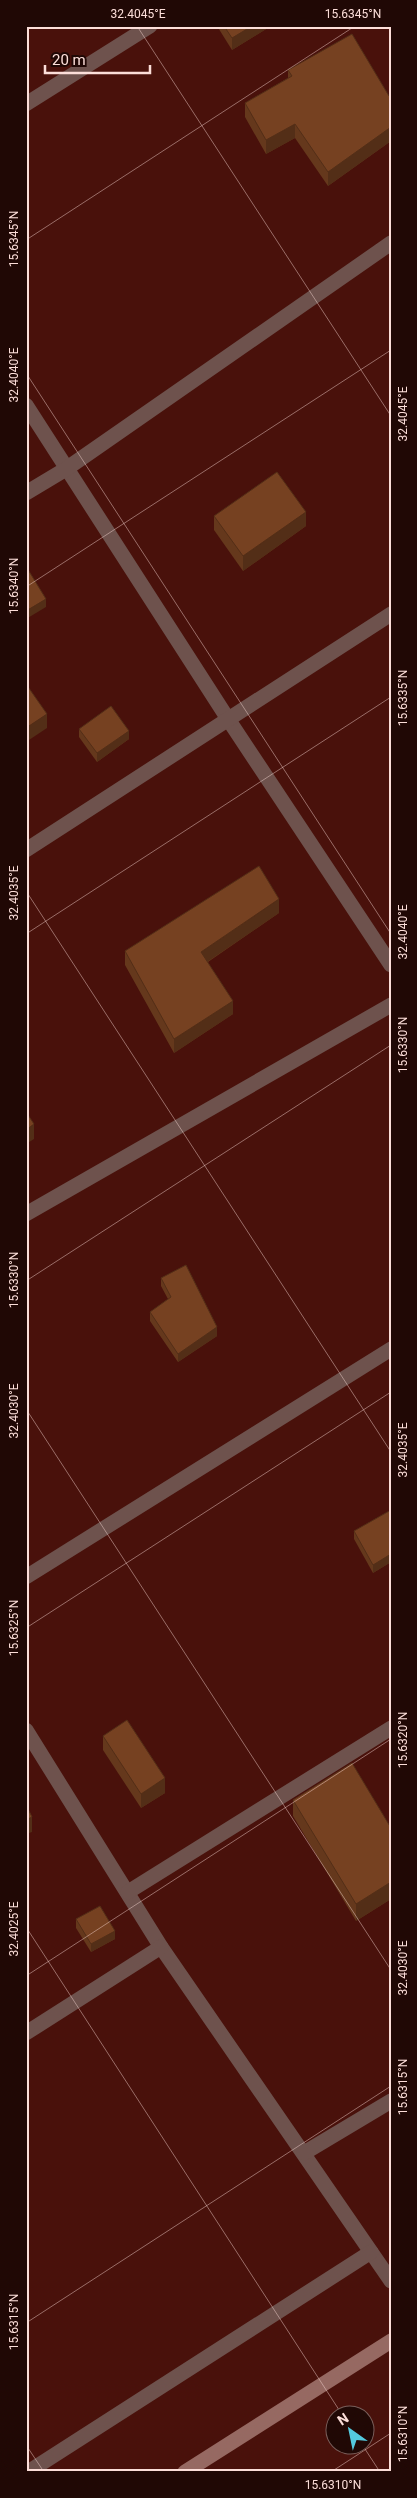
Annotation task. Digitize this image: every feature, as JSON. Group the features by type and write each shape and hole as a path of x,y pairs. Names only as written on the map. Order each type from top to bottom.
{"street":[{"path":"26,104 150,26"},
{"path":"26,493 66,470 391,244"},
{"path":"26,405 66,470 228,719 391,965"},
{"path":"26,850 391,614"},
{"path":"26,1214 391,1005"},
{"path":"26,1577 391,1349"},
{"path":"128,1892 391,1728"},
{"path":"26,1730 162,1947 391,2281"},
{"path":"26,2033 162,1947"},
{"path":"304,2153 391,2101"},
{"path":"28,2472 371,2252"},
{"path":"193,2470 391,2341"}],"building":[{"path":"224,26 252,26 232,38"},
{"path":"352,34 389,96 391,95 391,127 328,172 295,124 266,140 245,103 292,76 288,70"},
{"path":"277,472 306,512 243,556 214,516"},
{"path":"26,568 46,599 26,611"},
{"path":"26,684 47,714 26,728"},
{"path":"111,706 129,731 97,753 79,729"},
{"path":"259,866 279,899 201,952 233,1001 174,1039 125,951"},
{"path":"26,1112 34,1124 26,1130"},
{"path":"186,1265 217,1327 178,1354 150,1312 171,1297 161,1278"},
{"path":"391,1510 391,1554 373,1565 354,1531"},
{"path":"127,1720 165,1778 141,1794 103,1736"},
{"path":"352,1763 391,1828 391,1882 356,1904 293,1800"},
{"path":"26,1805 32,1817 26,1820"},
{"path":"100,1906 115,1931 91,1944 76,1919"}]}
